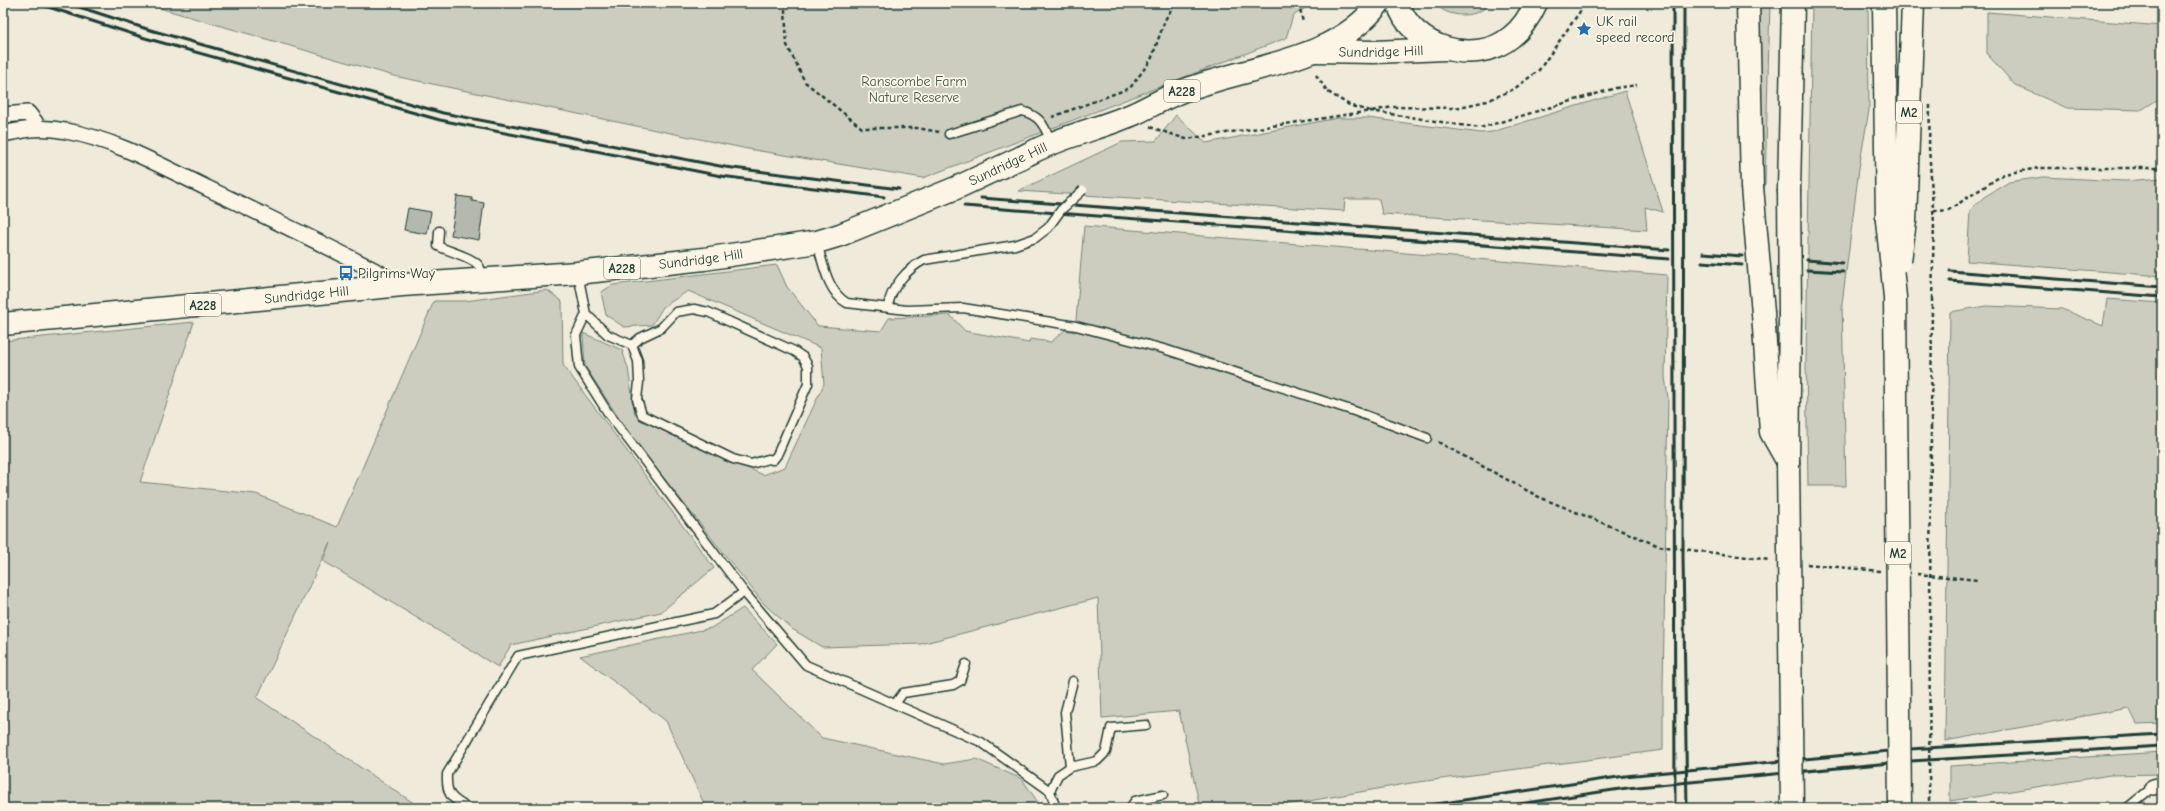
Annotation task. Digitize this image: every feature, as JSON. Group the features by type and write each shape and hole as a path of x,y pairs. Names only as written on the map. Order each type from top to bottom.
{"highway":[{"name":"Sundridge Hill","path":"3,324 402,285 577,274 704,259 817,242 840,235 956,188 1052,143 1136,113 1154,103 1193,87 1316,51 1354,28 1372,12 1379,3"},
{"path":"1398,3 1410,24 1426,39 1446,49 1468,52 1491,48 1511,38 1527,22 1536,3"},
{"path":"1748,3 1752,187 1763,313 1771,432 1788,462"},
{"path":"1792,808 1788,462 1790,314 1788,190 1793,3"},
{"name":"M2","path":"1884,3 1896,220 1895,298 1900,808"},
{"name":"M2","path":"1896,220 1914,3"},
{"name":"Sundridge Hill","path":"1316,51 1374,52 1446,49"}],"street":[{"path":"3,114 28,113 36,122 36,127"},
{"path":"3,134 36,127 89,136 130,151 332,248 402,285"}],"lane":[{"path":"949,134 1022,111 1033,114 1042,121 1052,143"},
{"path":"888,307 890,296 898,285 914,266 924,260 988,248 1015,245 1035,238 1047,230 1061,210 1083,190"},
{"path":"439,232 438,246 466,257 477,264 480,268 481,280"},
{"path":"817,242 826,274 841,300 853,304 909,310 948,307 974,309 1052,321 1107,333 1170,351 1354,411 1427,438"},
{"path":"577,274 586,314 608,334 632,345 638,361 639,382 637,399 642,415 733,459 751,464 768,459 773,460 777,455 808,384 808,366 800,354 708,312 697,309 676,312 657,331 640,338 632,345"},
{"path":"586,314 576,335 579,366 608,413 744,592 806,665 981,742 1050,791 1056,808"},
{"path":"468,808 454,800 446,788 447,774 518,656 714,614 744,592"},
{"path":"895,704 903,693 954,685 960,681 966,664"},
{"path":"1070,767 1065,712 1073,681"},
{"path":"1050,791 1058,775 1070,767 1097,760 1106,752 1111,728 1146,725"},
{"path":"2127,808 2157,786"},
{"path":"1130,808 1135,801 1163,795"}],"path":[{"path":"789,3 785,10 787,45 805,82 862,128 917,128 949,134"},
{"path":"1042,121 1130,88 1151,60 1165,20 1175,3"},
{"path":"1299,3 1302,23"},
{"path":"1147,126 1186,139 1371,111 1393,106 1455,108 1488,101 1514,89 1539,70 1586,3"},
{"path":"1316,75 1328,92 1351,106 1371,111 1480,128 1594,96 1616,88 1637,85"},
{"path":"1929,808 1934,223 1929,148 1930,102"},
{"path":"1934,210 1947,211 2004,174 2039,168 2162,168"},
{"path":"1427,438 1460,453 1534,494 1659,546 1772,560"},
{"path":"1804,563 1883,571"},
{"path":"1915,574 1978,580"}],"green space":[{"name":"Ranscombe Farm Nature Reserve","path":"142,3 1313,3 1293,16 1286,38 923,178 748,149 394,76"},
{"path":"1434,3 1491,3 1478,12 1462,15 1447,12"},
{"path":"1754,3 1770,3 1765,184 1760,184"},
{"path":"1812,3 1868,3 1869,110 1859,168 1842,304 1846,486 1808,486 1806,361"},
{"path":"1987,12 2162,26 2162,97 2141,110 2067,108 2015,85 1987,54"},
{"path":"1625,91 1663,212 1645,207 1647,230 1382,214 1379,199 1345,199 1344,211 1018,191 1122,142 1156,141 1176,115 1206,143 1338,118 1368,118 1481,133 1492,132"},
{"path":"2043,177 2125,181 2162,178 2162,276 1967,261 1970,210 1984,197 2009,182"},
{"path":"1084,226 1667,275 1665,377 1668,398 1663,750 1411,783 1269,808 1200,808 1179,711 1102,718 1098,598 921,644 822,647 792,629 764,604 631,437 585,366 583,333 622,350 628,368 635,415 763,475 785,467 824,384 821,348 688,291 663,307 652,325 624,327 606,315 601,292 613,285 777,265 787,287 818,326 881,331 889,318 950,315 965,331 1029,343 1030,339 1051,342 1065,330 1075,332"},
{"path":"547,290 562,301 563,365 714,568 661,612 511,645 498,667 323,561 330,542 257,698 421,808 3,808 3,341 194,322 140,482 256,494 337,527 434,301 465,301"},
{"path":"2107,299 2162,303 2162,723 2137,724 2129,708 1945,741 1950,312 1986,306 2062,309 2103,326"},
{"path":"743,608 777,644 752,670 822,738 944,764 976,759 1022,779 1042,808 706,808 666,721 580,656 711,628"},
{"path":"2162,752 2162,774 2110,775 1950,801 1950,766"}],"building":[{"path":"457,196 472,198 472,201 484,203 479,240 451,235"},
{"path":"408,208 431,212 427,234 404,230"}],"railway":[{"path":"36,3 145,38 440,120 721,176 884,197"},
{"path":"67,3 147,29 443,113 725,167 899,189"},
{"path":"1673,3 1675,808"},
{"path":"1684,3 1683,557 1687,808"},
{"path":"981,198 1669,250"},
{"path":"964,206 1669,259"},
{"path":"1703,253 1742,256"},
{"path":"1807,260 1842,263"},
{"path":"1702,262 1742,265"},
{"path":"1807,270 1843,272"},
{"path":"1950,271 2162,287"},
{"path":"1950,281 2162,297"},
{"path":"1410,808 1625,776 1910,749 2162,734"},
{"path":"1492,808 1627,788 1911,761 2162,746"}],"place":[{"name":"UK rail speed record","path":"1584,29"},
{"name":"Pilgrims Way","path":"346,273"}]}
